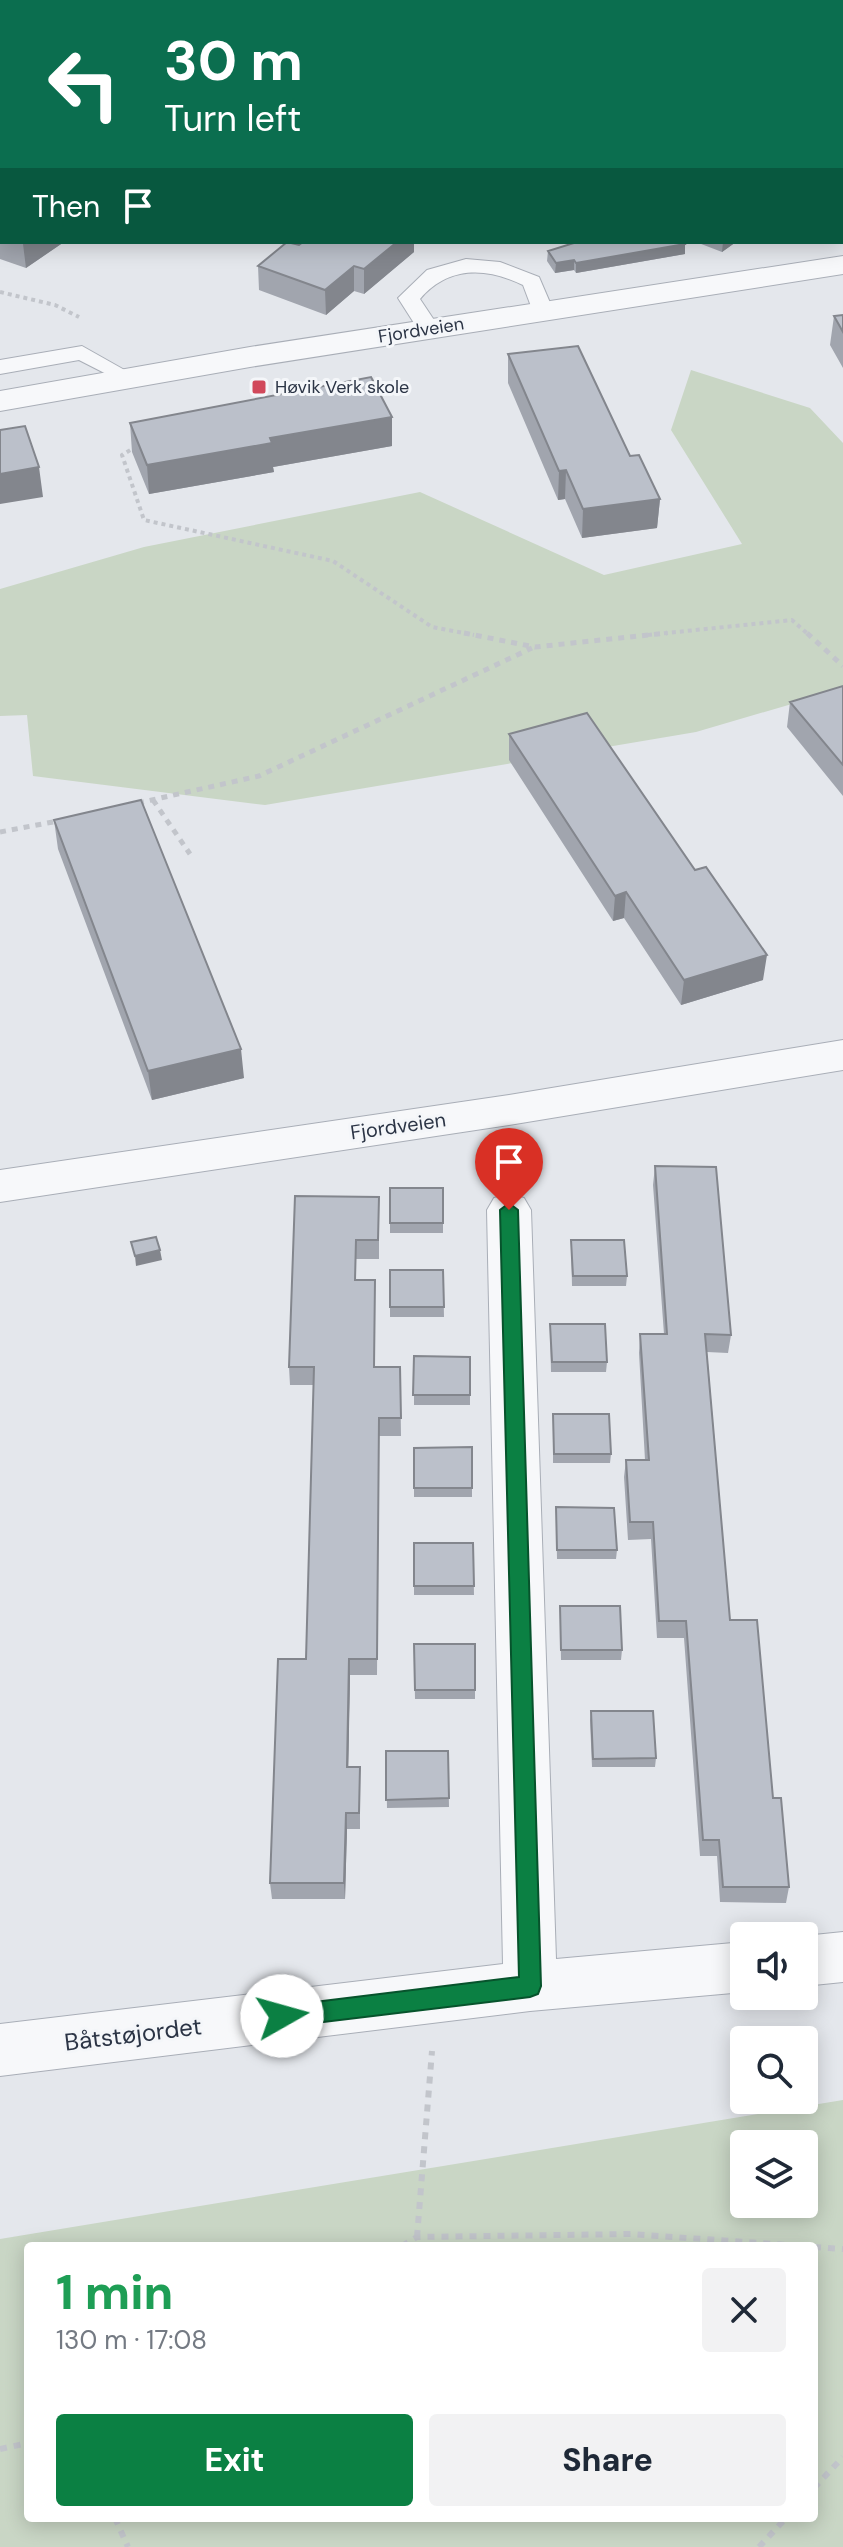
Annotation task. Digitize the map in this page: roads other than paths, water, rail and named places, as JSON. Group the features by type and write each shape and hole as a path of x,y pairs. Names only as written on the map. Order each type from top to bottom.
{"street":[{"name":"Fjordveien","path":"0,401 126,377 843,265"},
{"name":"Fjordveien","path":"0,1186 509,1110 843,1055"},
{"path":"509,1210 530,1986"},
{"path":"818,1960 843,1957"},
{"name":"Båtstøjordet","path":"0,2050 530,1986 730,1968"}],"lane":[{"path":"429,329 409,298 419,284 445,269 477,264 508,268 532,281 543,312"},
{"path":"0,367 82,353 126,377"}],"place":[{"name":"Høvik Verk skole","path":"259,387"}]}
